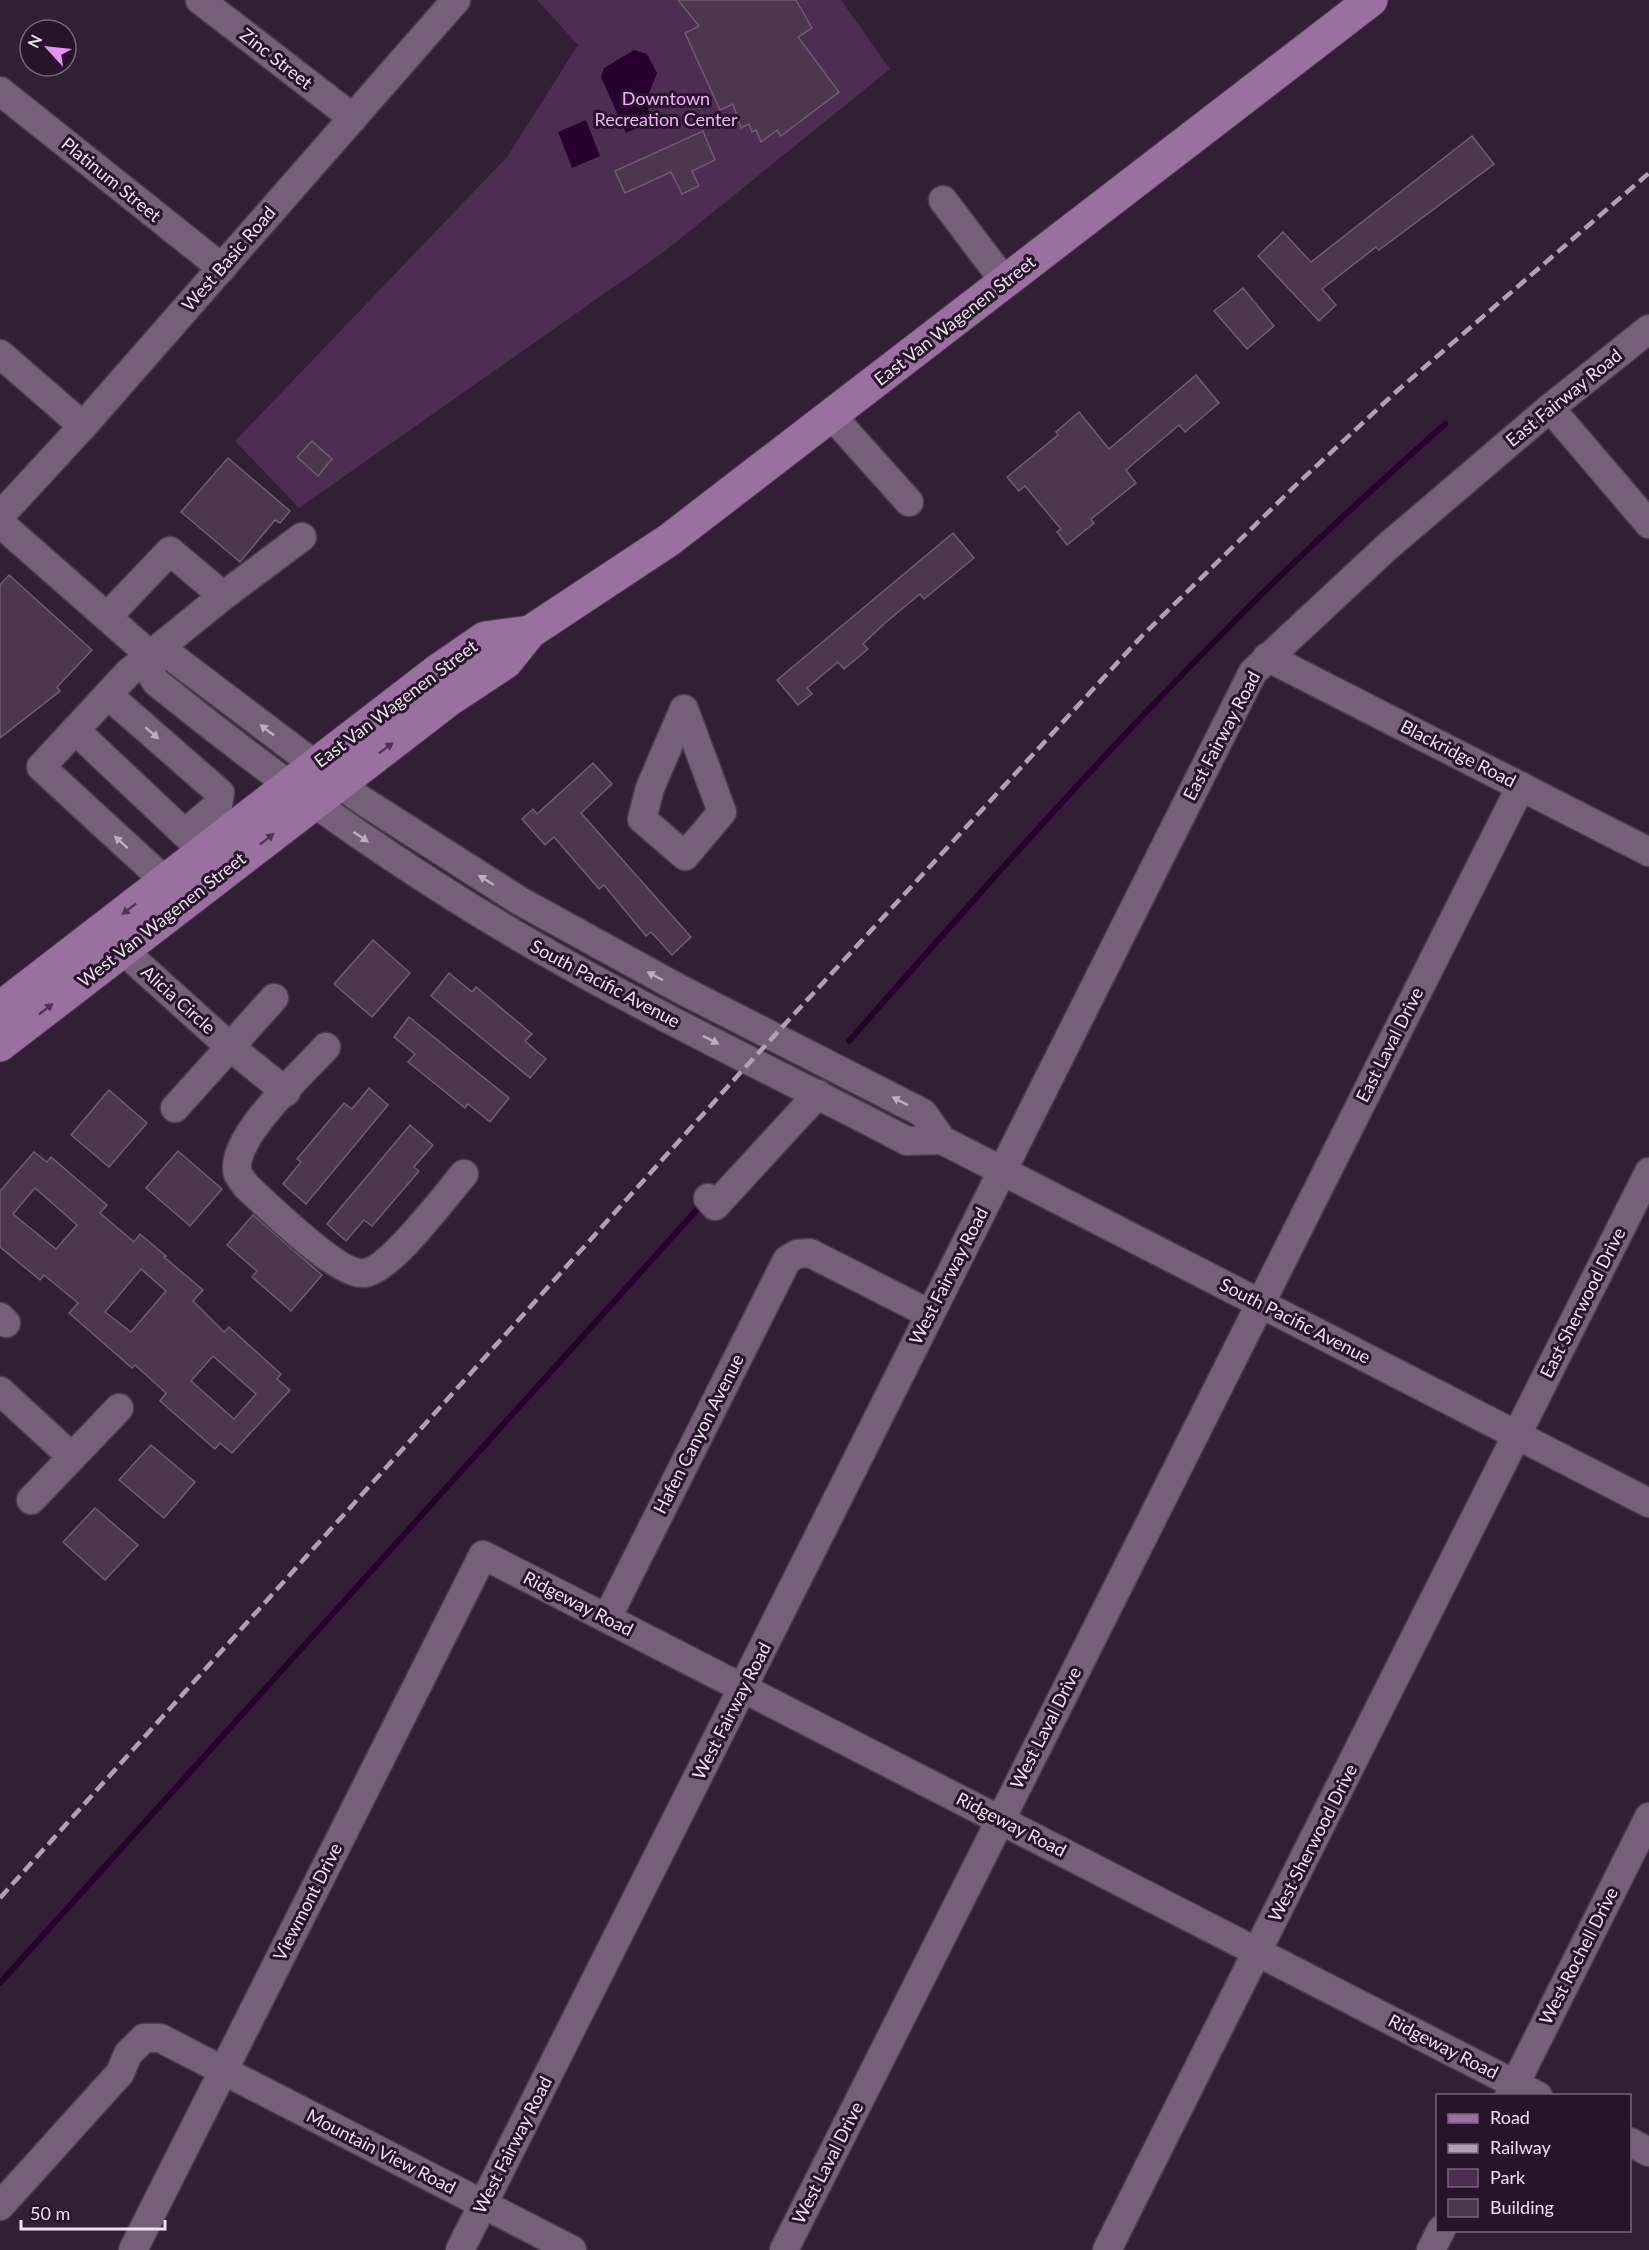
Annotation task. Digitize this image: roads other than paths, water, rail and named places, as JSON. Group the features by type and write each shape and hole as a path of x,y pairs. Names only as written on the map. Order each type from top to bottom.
{"main road":[{"name":"East Van Wagenen Street","path":"313,785 430,676 485,638 530,632 669,540 1371,0"},
{"name":"West Van Wagenen Street","path":"0,1045 112,940 165,881 194,842 313,785"},
{"name":"West Van Wagenen Street","path":"0,1008 112,940 313,785"}],"street":[{"name":"Zinc Street","path":"200,0 353,117"},
{"name":"West Basic Road","path":"0,516 83,426 456,0"},
{"name":"Platinum Street","path":"0,92 222,268"},
{"path":"943,200 1005,282"},
{"name":"East Fairway Road","path":"1002,1171 1253,672 1387,547 1550,408 1649,330"},
{"path":"0,354 83,426"},
{"path":"1550,408 1649,524"},
{"path":"832,416 909,502"},
{"path":"0,523 149,654 171,656 313,785"},
{"path":"165,881 40,767 149,654 302,537"},
{"path":"107,617 170,551 224,596"},
{"name":"Blackridge Road","path":"1267,657 1649,852"},
{"path":"75,730 194,842 218,806 220,793 108,695"},
{"name":"South Pacific Avenue","path":"313,785 452,896 557,959 907,1141 942,1140"},
{"name":"South Pacific Avenue","path":"313,785 447,856 564,926 923,1113 942,1140 1649,1503"},
{"name":"East Laval Drive","path":"1260,1303 1521,786"},
{"name":"Alicia Circle","path":"112,940 229,1046 286,1092"},
{"path":"175,1108 274,998"},
{"path":"326,1047 249,1131 242,1147 238,1174 246,1186 322,1253 348,1270 362,1274 388,1262 464,1174"},
{"path":"708,1198 715,1206 818,1094"},
{"name":"West Fairway Road","path":"460,2250 1002,1171"},
{"name":"East Sherwood Drive","path":"1517,1435 1649,1172"},
{"name":"Hafen Canyon Avenue","path":"607,1618 787,1260 797,1254 818,1257 930,1314"},
{"name":"West Laval Drive","path":"784,2250 1260,1303"},
{"path":"2,1392 72,1457"},
{"path":"31,1500 119,1408"},
{"name":"West Sherwood Drive","path":"1107,2250 1517,1435"},
{"name":"Ridgeway Road","path":"483,1555 1258,1952 1521,2092"},
{"name":"Viewmont Drive","path":"133,2250 483,1555"},
{"name":"West Rochell Drive","path":"1521,2092 1649,1817"},
{"name":"Mountain View Road","path":"0,2206 120,2073 128,2054 144,2038 160,2038 572,2250"},
{"path":"1631,2143 1649,2152"},
{"path":"1431,2250 1440,2232"}],"waterway":[{"path":"849,1041 1032,836 1172,685 1247,608 1445,424"},
{"path":"0,1983 702,1204"}],"railway":[{"path":"0,1898 740,1073 1142,636 1297,484 1397,391 1649,173"}],"park label":[{"name":"Downtown Recreation Center","path":"666,109"}]}
